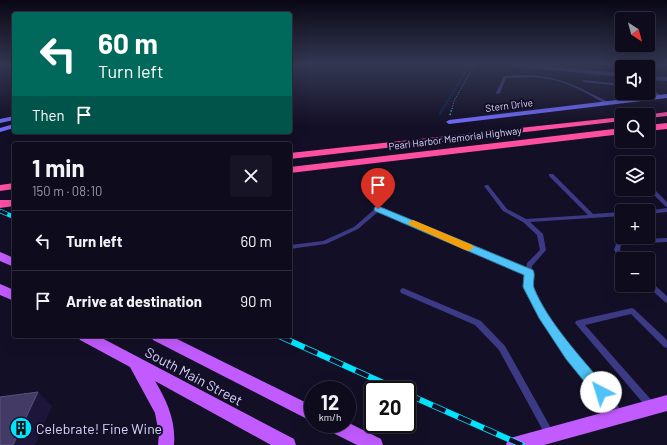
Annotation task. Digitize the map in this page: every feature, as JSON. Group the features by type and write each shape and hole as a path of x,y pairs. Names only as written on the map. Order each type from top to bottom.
{"highway":[{"path":"655,115 667,114"},
{"name":"Pearl Harbor Memorial Highway","path":"292,156 615,120"},
{"path":"655,127 667,126"},
{"name":"Pearl Harbor Memorial Highway","path":"292,170 615,132"},
{"path":"0,204 12,203"}],"main road":[{"path":"0,256 12,262"},
{"path":"0,288 12,295"},
{"name":"South Main Street","path":"89,338 288,445"},
{"name":"South Main Street","path":"162,338 304,409"},
{"path":"136,364 164,414 168,436 166,445"},
{"path":"514,445 659,405"},
{"path":"352,433 375,445"}],"street":[{"name":"Stern Drive","path":"449,122 664,97"},
{"path":"0,121 12,118"},
{"path":"0,130 12,127"}],"lane":[{"path":"498,93 502,85"},
{"path":"571,85 607,103"},
{"path":"655,92 664,97"},
{"path":"551,175 592,216"},
{"path":"486,186 505,210 525,221 540,234 543,250 529,265 528,287 543,314 571,355 621,416"},
{"path":"655,193 667,205"},
{"path":"292,247 324,243 356,228 378,209 529,273"},
{"path":"655,211 667,210"},
{"path":"525,221 615,214"},
{"path":"618,252 617,250 619,242 667,240"},
{"path":"655,289 667,300"},
{"path":"403,291 478,323 502,348 550,435"},
{"path":"659,405 579,323 632,311 667,345"}],"path":[{"path":"449,122 454,101 463,85"}],"building":[{"path":"38,392 13,445 0,445 0,397"}],"waterway":[{"path":"443,109 458,85"},
{"path":"440,114 443,108"}],"railway":[{"path":"0,211 12,216"},
{"path":"283,338 379,381"},
{"path":"416,398 522,445"}],"slow traffic":[{"path":"413,223 469,247"}],"place":[{"name":"Celebrate! Fine Wine","path":"21,428"}],"route":[{"path":"378,209 529,273 528,287 543,314 571,355 601,392"}]}
